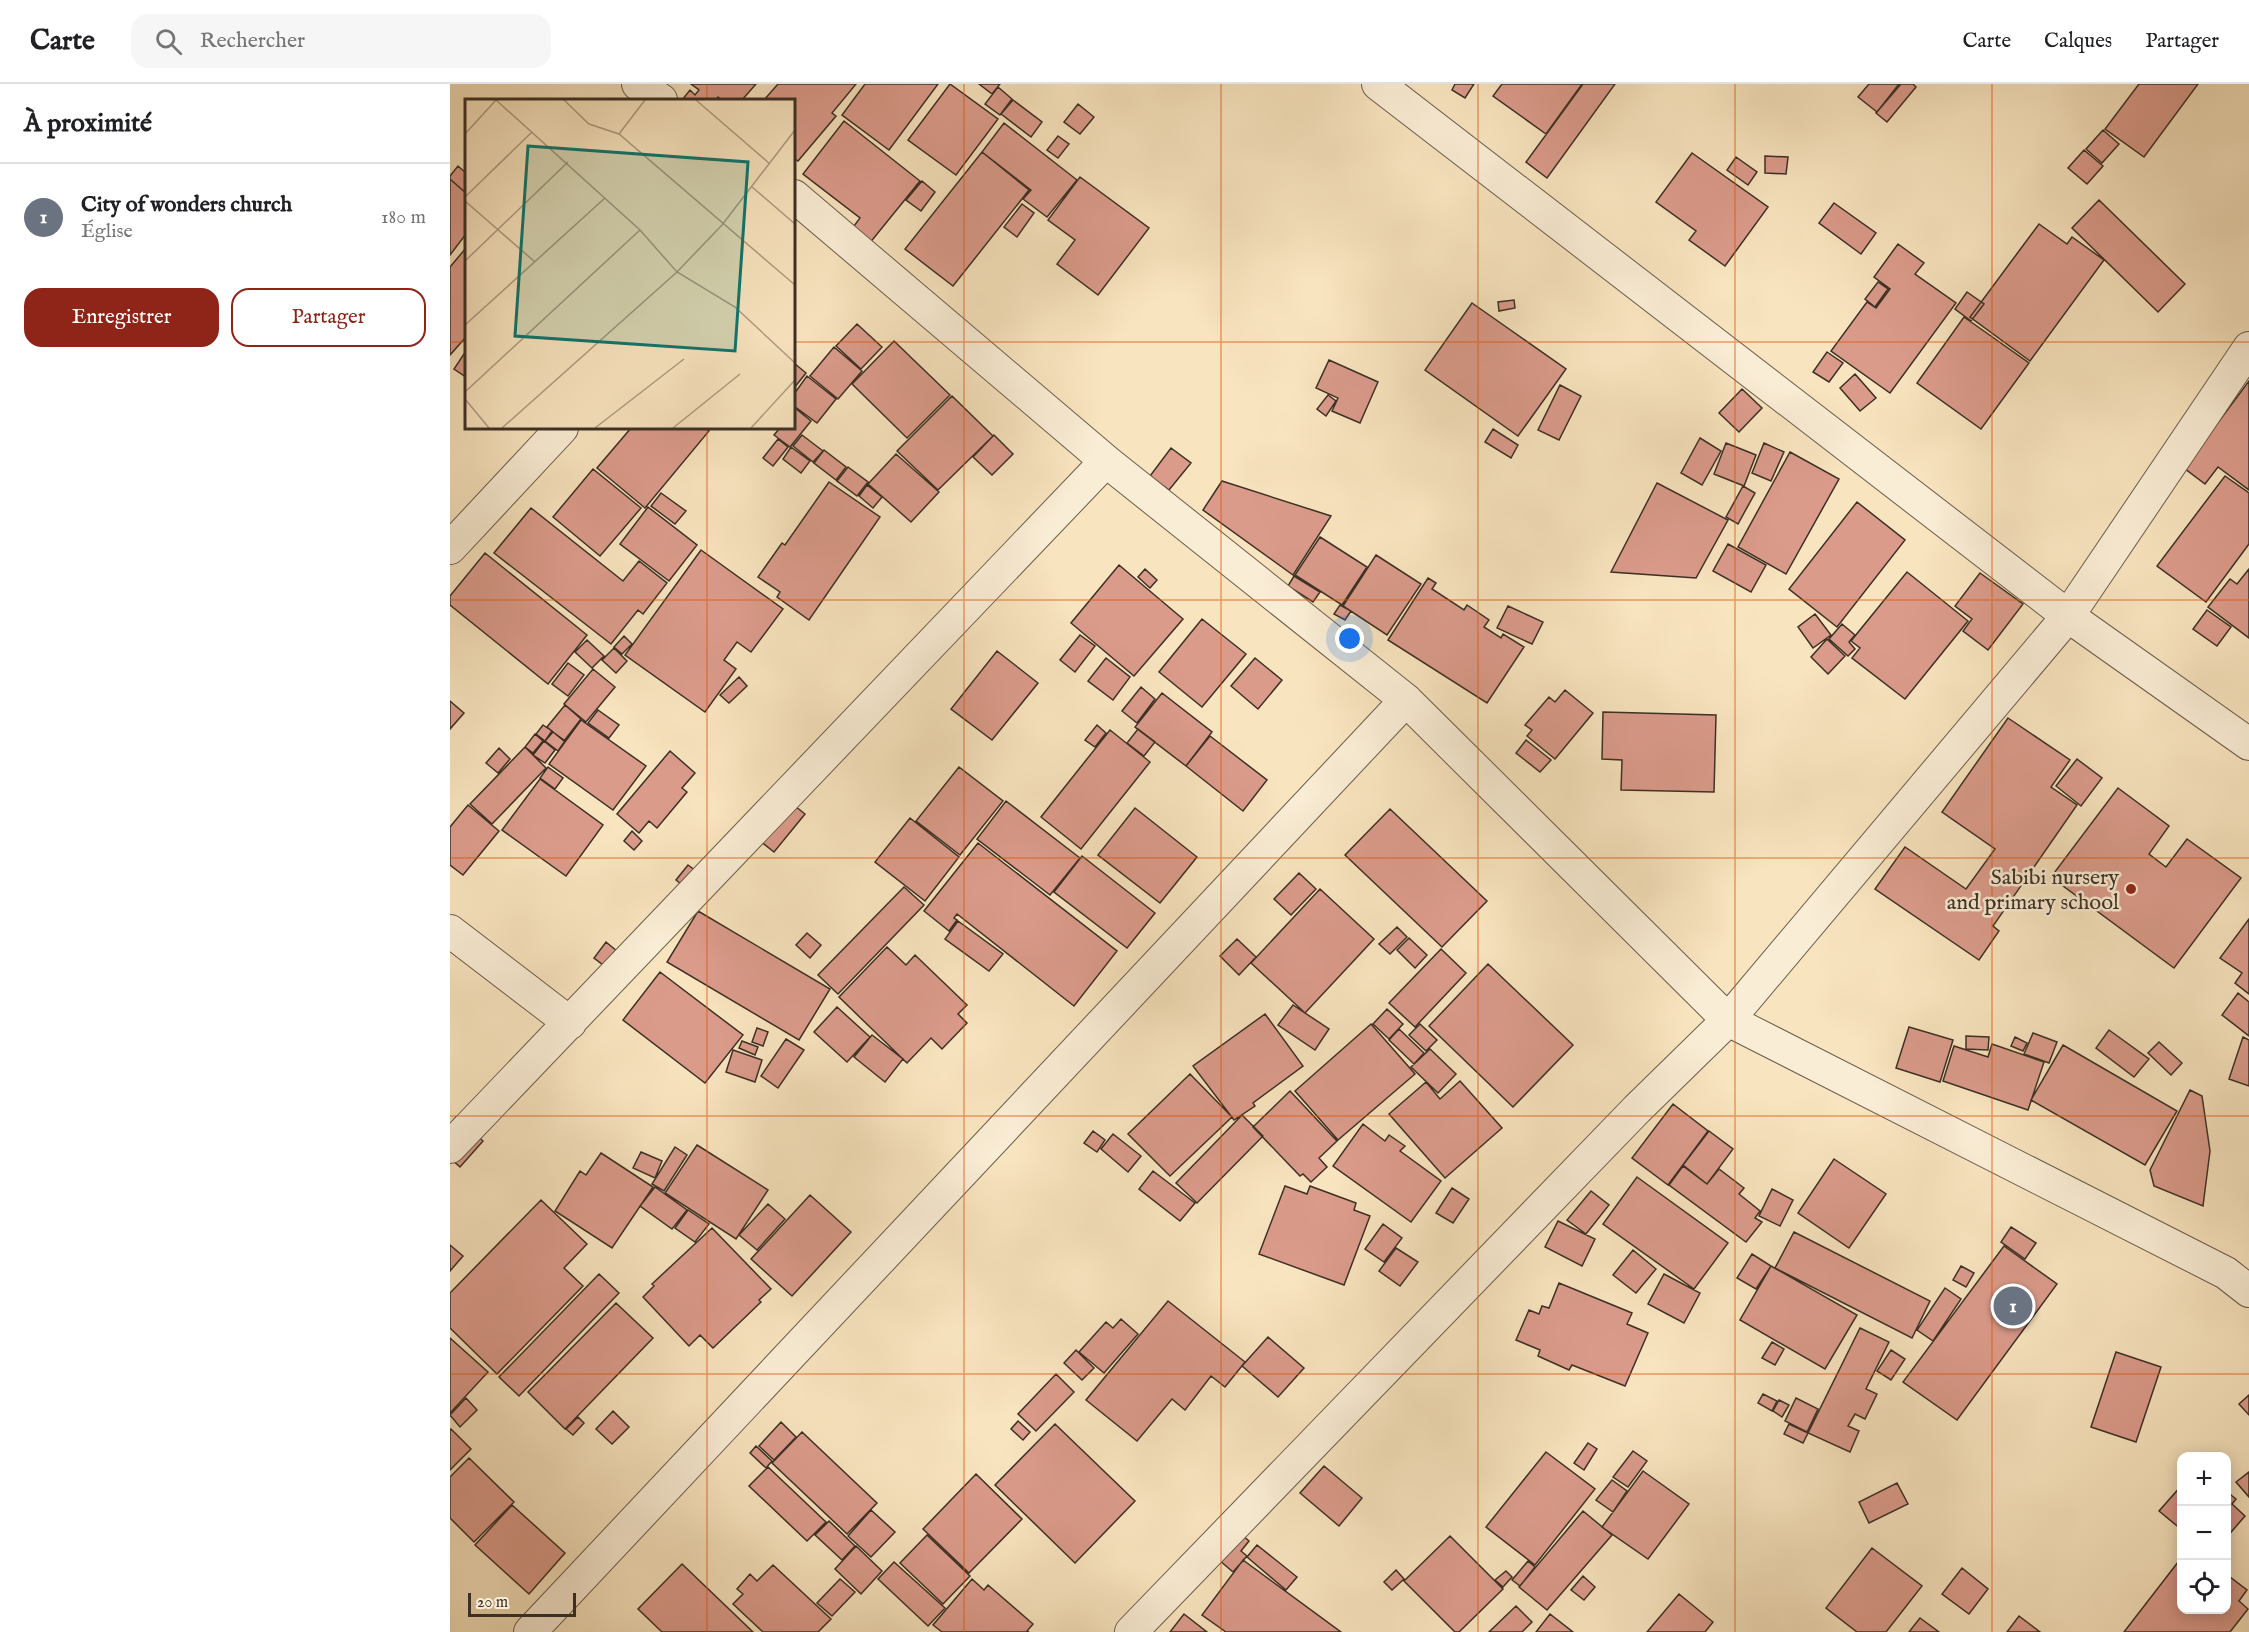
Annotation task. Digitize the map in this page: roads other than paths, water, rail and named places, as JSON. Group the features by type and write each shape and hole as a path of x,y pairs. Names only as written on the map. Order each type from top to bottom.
{"street":[{"path":"638,84 660,99"},
{"path":"1378,84 2068,616 2249,744"},
{"path":"795,197 1106,461 1406,700 1728,1020 2226,1273 2249,1291"},
{"path":"1131,1632 1637,1109 1728,1020 2068,616 2249,348"},
{"path":"450,548 561,429"},
{"path":"450,1147 1106,461"},
{"path":"530,1632 1406,700"},
{"path":"450,931 570,1023"}],"place":[{"name":"Sabibi nursery and primary school","path":"2131,889"},
{"name":"City of wonders church","path":"2013,1306"}]}
